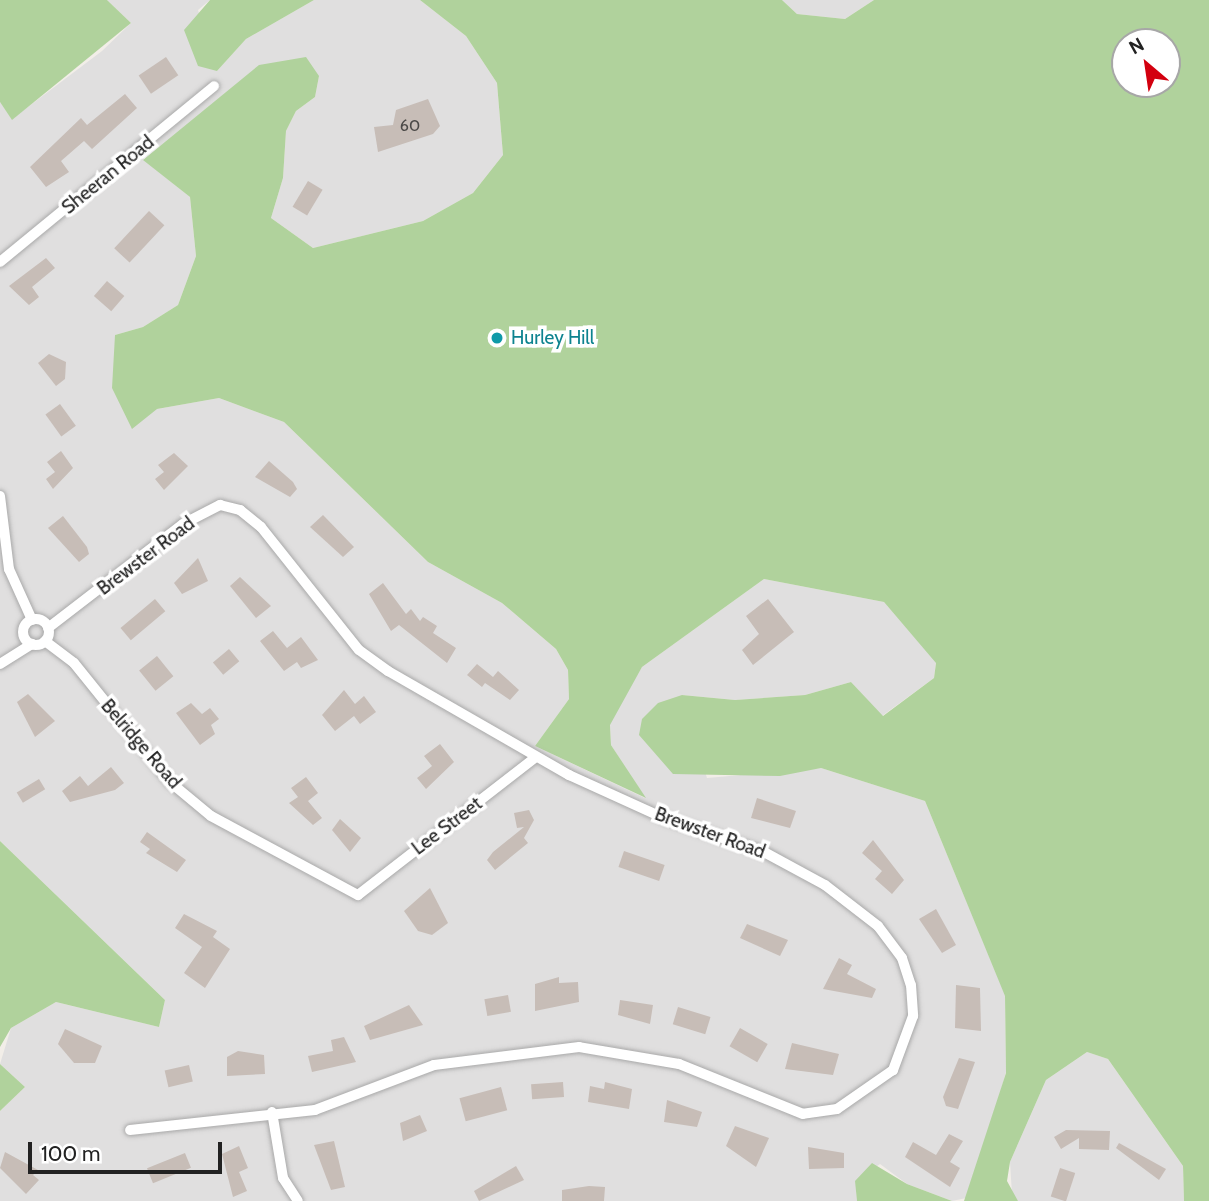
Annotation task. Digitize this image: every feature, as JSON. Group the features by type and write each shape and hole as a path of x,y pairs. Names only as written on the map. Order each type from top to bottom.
{"street":[{"name":"Sheeran Road","path":"0,262 214,86"},
{"path":"0,496 9,569 32,620 48,628 45,641 32,645 0,664"},
{"name":"Brewster Road","path":"48,628 183,524 220,505 240,510 359,650 536,757 666,819 764,852 825,885 878,926 902,958 911,985 909,1035 894,1070 837,1110 803,1114 680,1064 579,1047 488,1054 434,1065 315,1110 272,1112 130,1130"},
{"path":"32,620 23,634 32,645"},
{"name":"Belridge Road","path":"45,641 74,663 170,782 211,816 358,895"},
{"name":"Lee Street","path":"358,895 536,757"},
{"path":"272,1112 283,1178 298,1201"}],"shaded area":[{"path":"107,0 210,0 198,10 217,71 246,39 314,0 420,0 466,36 497,83 503,155 473,193 423,221 313,248 271,218 283,178 286,131 296,111 315,97 319,76 143,159 190,197 196,256 178,305 143,327 115,335 157,409 219,398 284,422 428,562 502,603 556,649 568,670 569,699 535,746 645,798 611,745 610,724 621,701 642,667 764,579 884,602 936,662 934,678 882,716 851,682 805,695 735,700 682,695 707,778 821,768 925,801 1005,995 1006,1072 971,1197 952,1201 907,1184 880,1164 856,1181 857,1201 0,1201 0,1111 25,1087 0,1064 11,1028 56,1002 159,1027 165,1000 0,841 0,102 12,119 102,51 131,23"},
{"path":"782,0 874,0 845,19 797,14"},
{"path":"1087,1052 1108,1059 1183,1166 1184,1201 1018,1201 1012,1194 1010,1162 1046,1080"}],"green space":[{"path":"0,0 107,0 131,23 12,120 0,102"},
{"path":"210,0 314,0 246,39 217,71 198,66 184,30"},
{"path":"420,0 782,0 797,14 845,19 874,0 1209,0 1209,1201 1184,1201 1183,1166 1108,1059 1087,1052 1046,1080 1010,1162 1007,1181 1018,1201 964,1201 1006,1073 1005,996 925,801 821,768 780,776 673,774 639,735 642,719 658,703 682,695 735,700 805,695 851,682 883,716 934,678 936,663 884,602 764,579 642,667 610,725 611,745 646,798 535,746 569,699 568,670 556,649 502,603 428,562 284,422 219,398 157,409 132,429 112,388 115,335 143,327 178,305 196,256 190,197 143,160 259,65 306,57 319,76 315,97 296,111 286,131 283,178 271,218 313,248 423,221 473,193 503,155 497,83 466,36"},
{"path":"0,841 165,1000 159,1027 56,1002 11,1028 0,1047"},
{"path":"0,1064 25,1087 0,1111"},
{"path":"872,1163 907,1184 952,1201 857,1201 855,1181"}],"building":[{"path":"166,57 178,75 151,94 139,75"},
{"path":"125,94 137,108 92,149 84,141 61,161 69,172 46,187 30,167 81,118 87,125"},
{"path":"428,99 440,126 433,134 378,152 374,127 393,125 396,110"},
{"path":"308,181 323,190 307,215 293,207"},
{"path":"149,211 164,225 130,263 114,248"},
{"path":"46,258 55,268 32,287 39,297 29,305 9,286"},
{"path":"107,281 124,296 111,311 94,296"},
{"path":"49,354 66,362 65,379 56,386 38,363"},
{"path":"60,404 76,426 61,436 45,415"},
{"path":"61,451 73,468 53,489 46,479 55,472 47,462"},
{"path":"174,453 188,466 164,490 155,479 164,472 158,465"},
{"path":"269,461 293,482 297,489 290,497 255,477"},
{"path":"323,515 354,547 343,557 310,527"},
{"path":"63,516 87,547 89,554 79,562 48,528"},
{"path":"198,558 208,581 182,594 174,583"},
{"path":"240,577 271,606 256,618 230,586"},
{"path":"383,583 406,614 411,609 420,621 423,617 437,626 433,633 456,648 447,663 399,625 391,631 369,594"},
{"path":"155,599 165,611 131,640 121,628"},
{"path":"768,599 794,632 753,665 742,650 759,634 746,616"},
{"path":"273,631 287,648 301,637 318,660 301,668 297,662 284,671 260,641"},
{"path":"229,649 239,661 223,675 213,662"},
{"path":"157,656 173,676 155,691 139,670"},
{"path":"477,664 493,677 498,671 519,690 510,700 485,683 482,687 467,675"},
{"path":"344,690 355,704 364,696 376,712 360,724 354,716 335,731 322,715"},
{"path":"28,694 55,721 35,737 17,702"},
{"path":"191,703 202,714 210,708 219,719 211,725 215,734 200,745 176,713"},
{"path":"440,744 454,762 426,789 417,778 432,766 424,756"},
{"path":"111,767 124,783 115,790 70,802 62,791 80,776 88,786"},
{"path":"306,777 318,793 308,801 322,818 313,825 289,803 298,797 291,788"},
{"path":"39,779 45,789 23,803 17,792"},
{"path":"757,798 796,811 790,828 751,818"},
{"path":"529,810 534,820 524,838 528,843 495,870 487,860 524,827 517,828 514,813"},
{"path":"340,819 361,838 350,852 332,830"},
{"path":"147,832 186,860 177,872 146,853 150,849 140,842"},
{"path":"873,840 904,880 892,894 875,879 882,871 862,853"},
{"path":"624,851 665,865 659,881 618,867"},
{"path":"430,888 448,923 432,935 418,931 404,911"},
{"path":"936,909 956,945 942,953 919,919"},
{"path":"184,914 217,931 213,937 230,949 205,988 184,973 202,947 175,928"},
{"path":"747,924 788,940 780,956 740,938"},
{"path":"839,958 852,965 847,974 876,989 872,998 823,989"},
{"path":"559,977 559,983 578,982 579,1002 535,1011 535,984"},
{"path":"956,985 980,988 981,1031 955,1028"},
{"path":"508,995 511,1012 487,1016 484,999"},
{"path":"620,1000 653,1005 650,1024 618,1015"},
{"path":"409,1005 423,1025 370,1040 364,1026"},
{"path":"678,1007 711,1017 705,1034 673,1024"},
{"path":"740,1028 768,1044 757,1062 730,1046"},
{"path":"65,1029 102,1046 95,1063 74,1063 58,1044"},
{"path":"344,1037 356,1062 312,1072 308,1056 333,1051 331,1040"},
{"path":"792,1043 839,1054 833,1075 785,1069"},
{"path":"238,1051 264,1055 265,1074 227,1076 227,1057"},
{"path":"959,1058 975,1062 958,1109 946,1106 943,1097"},
{"path":"189,1065 193,1082 168,1087 165,1071"},
{"path":"563,1082 564,1097 532,1099 531,1084"},
{"path":"605,1082 632,1089 629,1109 588,1102 590,1086 604,1089"},
{"path":"501,1087 507,1110 466,1121 459,1098"},
{"path":"667,1100 702,1112 697,1127 664,1122"},
{"path":"420,1115 427,1131 403,1141 400,1123"},
{"path":"735,1126 769,1138 756,1167 726,1146"},
{"path":"1066,1130 1110,1131 1109,1150 1079,1149 1079,1138 1061,1149 1054,1137"},
{"path":"949,1134 963,1141 950,1162 960,1168 950,1187 905,1157 913,1142 936,1155"},
{"path":"334,1141 345,1187 331,1190 314,1145"},
{"path":"1119,1143 1166,1169 1159,1180 1116,1148"},
{"path":"239,1146 248,1168 239,1172 247,1191 233,1197 222,1154"},
{"path":"808,1147 844,1153 844,1168 809,1169"},
{"path":"5,1152 38,1170 33,1175 39,1180 26,1194 0,1168"},
{"path":"185,1153 191,1168 153,1183 147,1168"},
{"path":"516,1166 524,1180 479,1201 474,1191"},
{"path":"1060,1168 1075,1173 1066,1201 1051,1197"},
{"path":"589,1186 605,1187 604,1201 562,1201 562,1190"}],"place":[{"name":"Hurley Hill","path":"497,338"}]}
